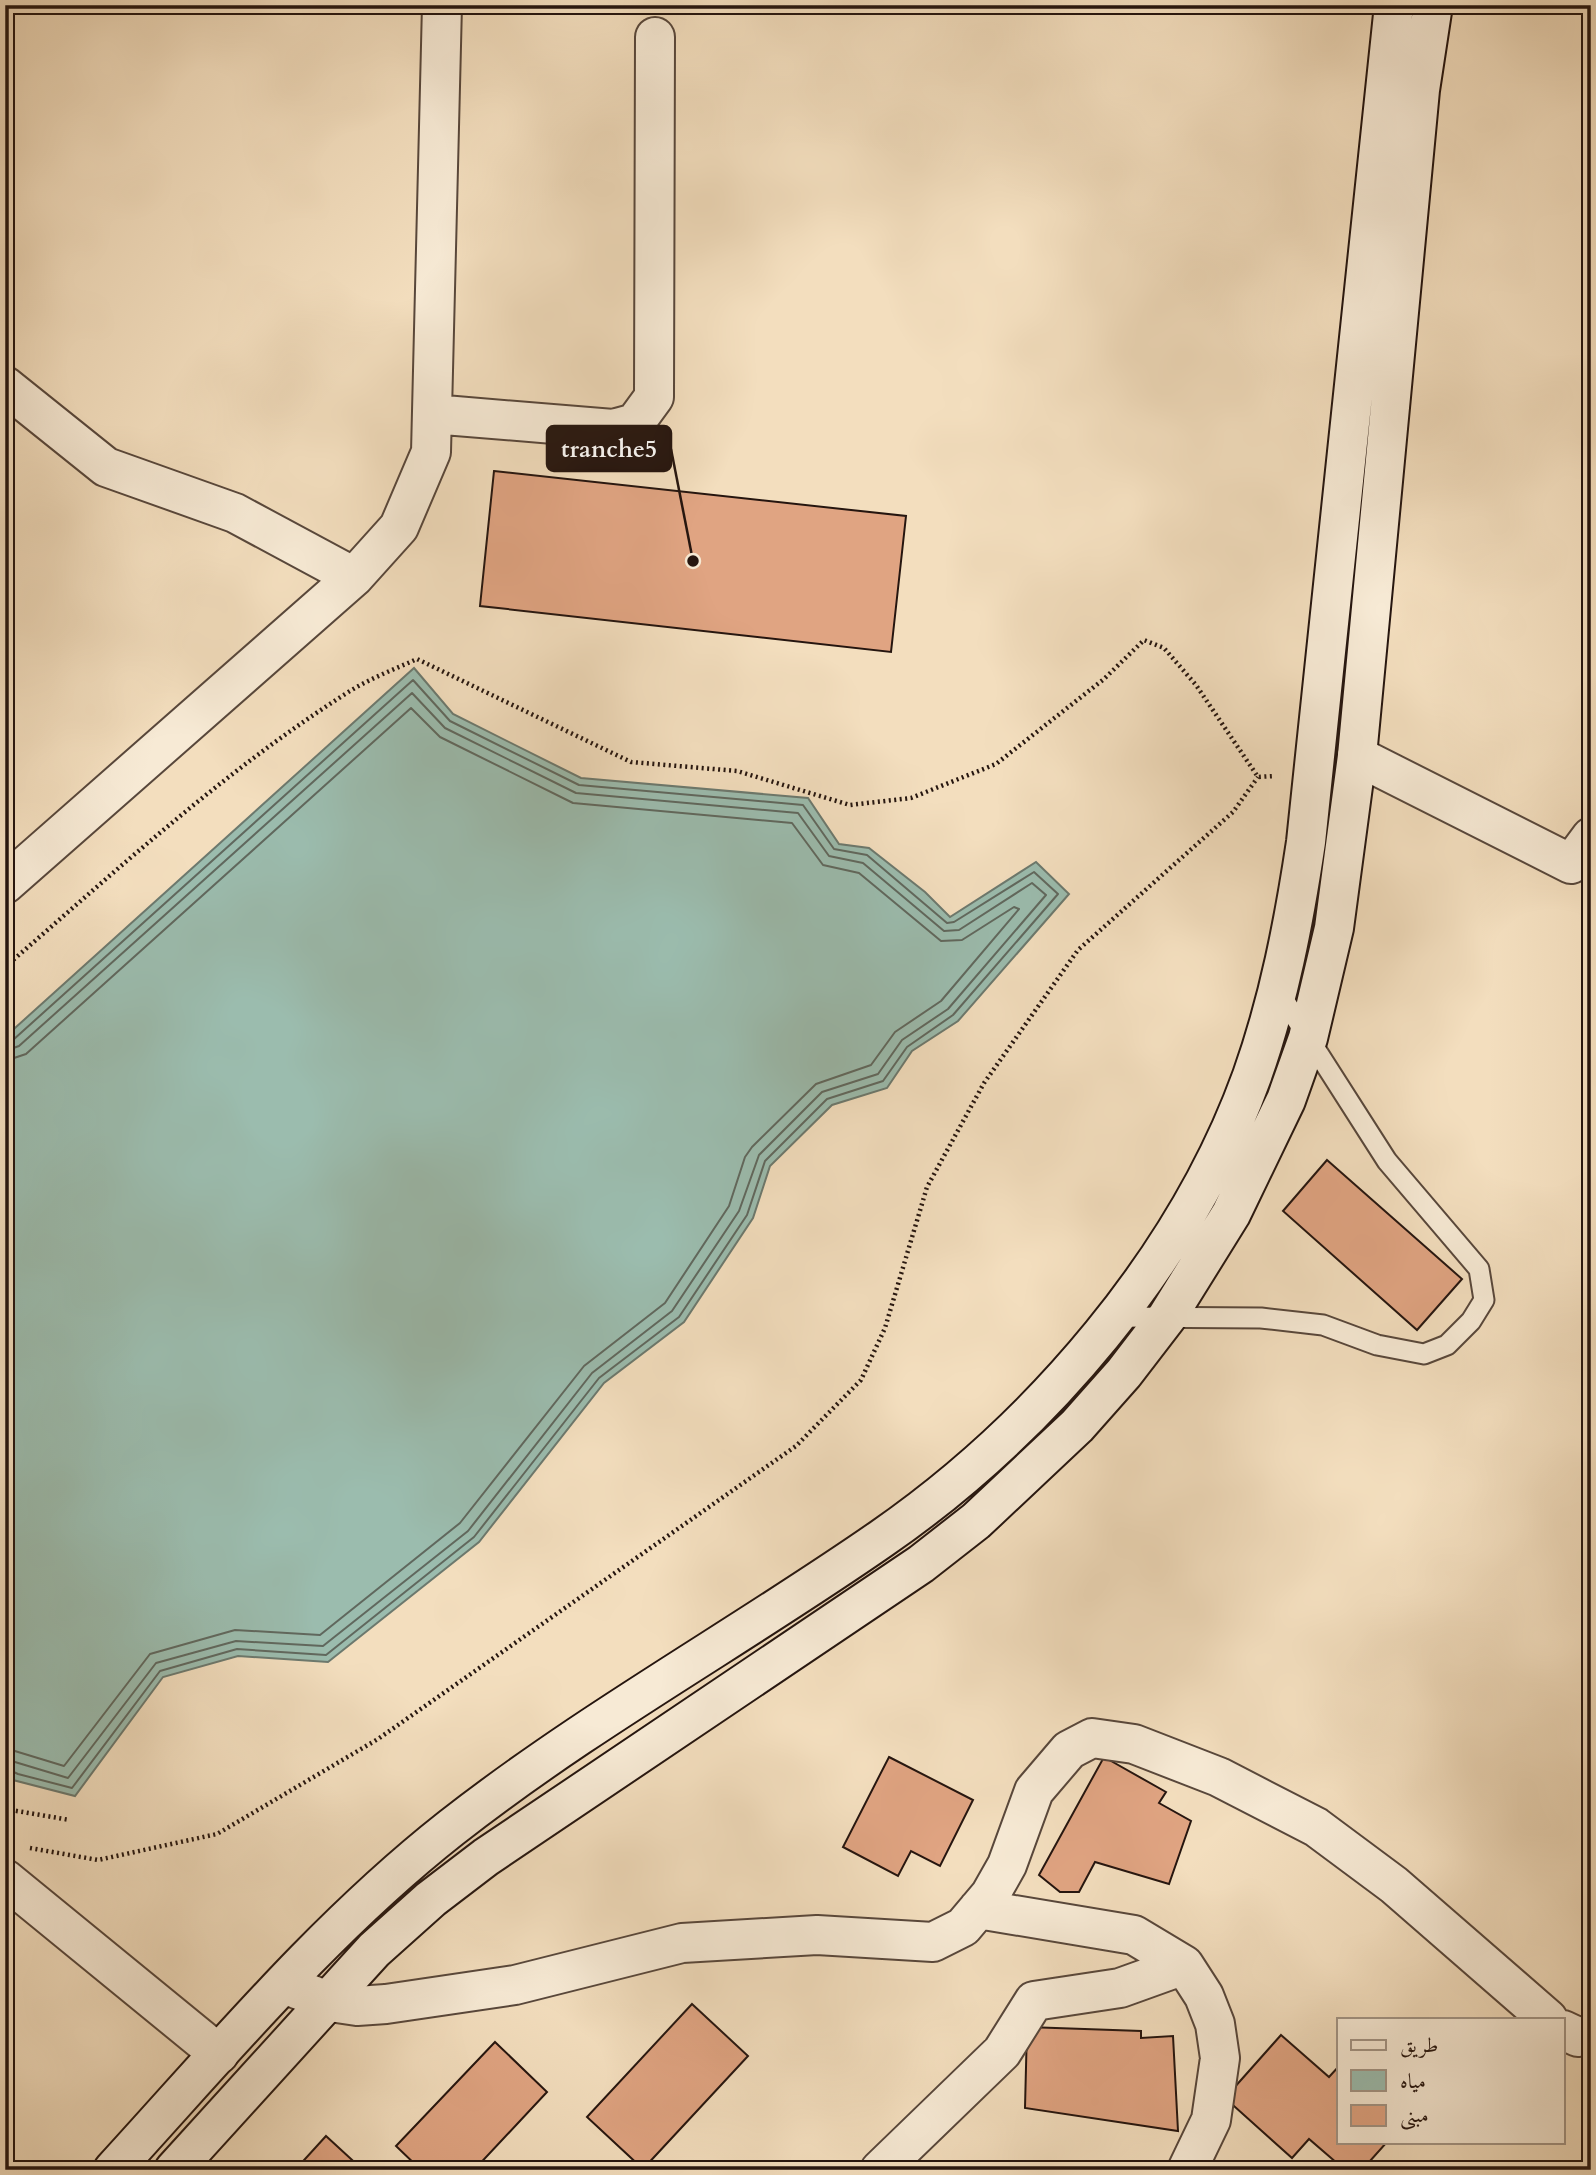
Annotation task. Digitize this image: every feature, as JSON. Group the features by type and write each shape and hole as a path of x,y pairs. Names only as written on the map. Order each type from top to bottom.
{"main road":[{"path":"5,884 354,577 398,527 430,452 442,5"},
{"path":"113,2170 284,1984 393,1875 515,1781 872,1545 930,1502 1017,1424 1116,1317 1169,1243 1215,1163 1251,1079 1279,992 1299,892 1395,5"},
{"path":"174,2170 330,2002 374,1950 431,1899 486,1857 909,1571 975,1521 1077,1426 1167,1317 1207,1256 1254,1171 1286,1100 1308,1038 1334,928 1357,756 1420,90 1433,5"},
{"path":"432,414 613,429 635,423 654,397 655,37"},
{"path":"5,386 106,467 235,513 354,577"},
{"path":"1357,756 1584,858"},
{"path":"284,1984 330,2002 357,2006 515,1985 682,1943 817,1935 933,1942 963,1927 978,1909 1007,1865 1034,1791 1069,1750 1092,1738 1134,1744 1219,1777 1315,1827 1394,1885 1547,2018"},
{"path":"12,1862 207,2067 230,2109"},
{"path":"978,1909 1134,1935 1184,1965 1203,1996 1215,2024 1220,2058 1211,2120 1187,2170"},
{"path":"880,2170 1002,2052 1034,2001 1120,1988 1184,1965"},
{"path":"1564,2030 1578,2037 1591,2035"}],"lane":[{"path":"1116,1317 1261,1318 1323,1325 1377,1345 1424,1354 1447,1345 1471,1321 1484,1300 1479,1269 1387,1161 1279,992"}],"path":[{"path":"5,967 176,819 243,765 352,690 417,659 631,762 737,771 850,805 911,798 996,764 1104,679 1144,640 1164,648 1196,685 1258,777"},
{"path":"1258,777 1313,773"},
{"path":"12,1862 98,1860 217,1835 378,1739 796,1446 861,1380 885,1328 927,1187 984,1083 1078,950 1233,812 1258,777"},
{"path":"5,1809 70,1819"}],"water":[{"path":"414,668 453,714 581,778 808,798 839,844 869,848 925,892 950,917 1036,862 1069,894 958,1021 912,1051 887,1088 832,1105 770,1166 753,1218 684,1322 604,1383 479,1542 328,1662 238,1656 163,1677 75,1796 13,1780 5,1772 5,1037"}],"building":[{"path":"494,471 906,516 891,652 480,606"},
{"path":"1327,1160 1462,1279 1417,1330 1283,1211"},
{"path":"889,1757 973,1800 940,1866 911,1851 898,1876 843,1847"},
{"path":"1104,1757 1166,1792 1159,1803 1191,1821 1169,1884 1095,1862 1079,1892 1060,1892 1039,1875"},
{"path":"692,2004 748,2056 643,2169 587,2117"},
{"path":"1027,2027 1141,2031 1141,2038 1173,2036 1178,2131 1025,2108"},
{"path":"1281,2035 1329,2077 1337,2068 1337,2144 1385,2144 1362,2170 1345,2170 1309,2139 1292,2158 1225,2098"},
{"path":"495,2042 547,2092 474,2170 421,2170 396,2146"},
{"path":"326,2136 363,2170 295,2170"}],"place":[{"name":"tranche5","path":"693,561"}]}
